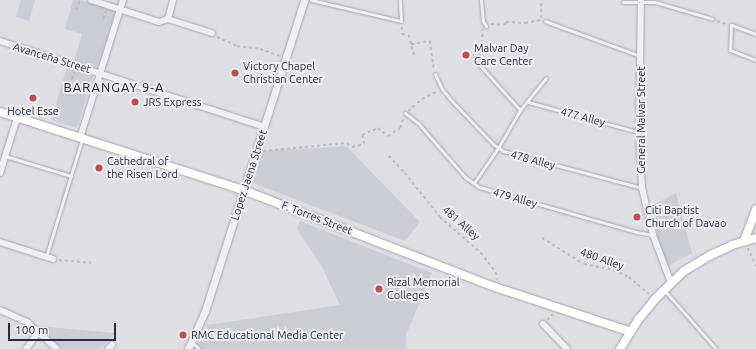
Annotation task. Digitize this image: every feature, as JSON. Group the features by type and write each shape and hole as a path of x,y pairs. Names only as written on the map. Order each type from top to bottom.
{"main road":[{"name":"F. Torres Street","path":"0,112 244,190 495,287 631,332"},
{"path":"744,241 756,209"},
{"path":"620,349 655,299 684,271 701,260 744,241 756,238"}],"street":[{"path":"91,0 159,22 168,19 212,33"},
{"path":"81,138 123,0"},
{"path":"168,19 173,0"},
{"name":"Lopez Jaena Street","path":"188,349 205,311 304,0"},
{"name":"General Malvar Street","path":"641,1 639,132 642,188 653,235 671,283"},
{"name":"Avanceña Street","path":"0,41 264,127"},
{"path":"0,173 17,118"},
{"path":"0,242 53,259"},
{"path":"0,310 16,316 39,332 57,349"},
{"path":"543,324 567,349"},
{"path":"26,349 39,332"}],"lane":[{"path":"311,0 401,21 400,0"},
{"path":"481,0 483,21 486,26"},
{"path":"623,2 659,2 713,20"},
{"path":"543,21 640,56"},
{"path":"756,34 731,25 730,50 756,60"},
{"path":"482,47 475,54 477,62 520,110"},
{"name":"478 Alley","path":"435,74 442,89 498,148 512,155 642,188"},
{"path":"474,184 498,148 520,110 546,78"},
{"name":"477 Alley","path":"528,102 639,132"},
{"name":"479 Alley","path":"405,113 418,123 455,166 474,184 491,191 636,232 653,235"},
{"path":"46,257 81,138"},
{"path":"5,156 71,176"},
{"path":"664,290 716,349"},
{"path":"192,342 200,349"}],"path":[{"path":"76,10 80,0"},
{"path":"482,47 482,28 486,26 491,24 504,25 506,22 525,24 543,21 540,10 541,0"},
{"path":"713,20 731,25"},
{"path":"401,21 402,34 409,35 414,55"},
{"path":"212,33 237,46 260,49 286,58"},
{"path":"411,44 430,41 435,74"},
{"path":"70,85 76,65"},
{"path":"256,151 347,143 352,147 364,144 362,135 378,128 388,136 400,128 405,113 422,99 442,89"},
{"name":"481 Alley","path":"389,156 405,173 440,217 475,246 487,260 497,274 495,287"},
{"name":"480 Alley","path":"542,238 584,264 614,270 629,277 655,299"},
{"path":"744,241 756,266"},
{"path":"53,259 91,263"},
{"path":"543,324 552,315 556,307"}],"shaded area":[{"path":"21,0 35,0 29,21 16,17"},
{"path":"73,0 81,0 115,11 97,68 74,61 82,34 65,29"},
{"path":"67,67 93,75 77,128 51,120"},
{"path":"346,146 420,222 405,241 253,183 263,151"},
{"path":"676,193 692,253 668,266 648,207"},
{"name":"Rizal Memorial Colleges","path":"300,221 432,273 406,335 406,349 194,349 207,325 340,305 321,265 297,229"},
{"path":"38,326 115,333 100,349 62,349"}],"place":[{"name":"Malvar Day Care Center","path":"466,55"},
{"name":"Victory Chapel Christian Center","path":"235,73"},
{"name":"Hotel Esse","path":"33,98"},
{"name":"JRS Express","path":"135,102"},
{"name":"Cathedral of the Risen Lord","path":"99,168"},
{"name":"Citi Baptist Church of Davao","path":"637,217"},
{"name":"Rizal Memorial Colleges","path":"379,289"},
{"name":"RMC Educational Media Center","path":"183,335"}],"district":[{"name":"BARANGAY 9-A","path":"114,87"}]}
